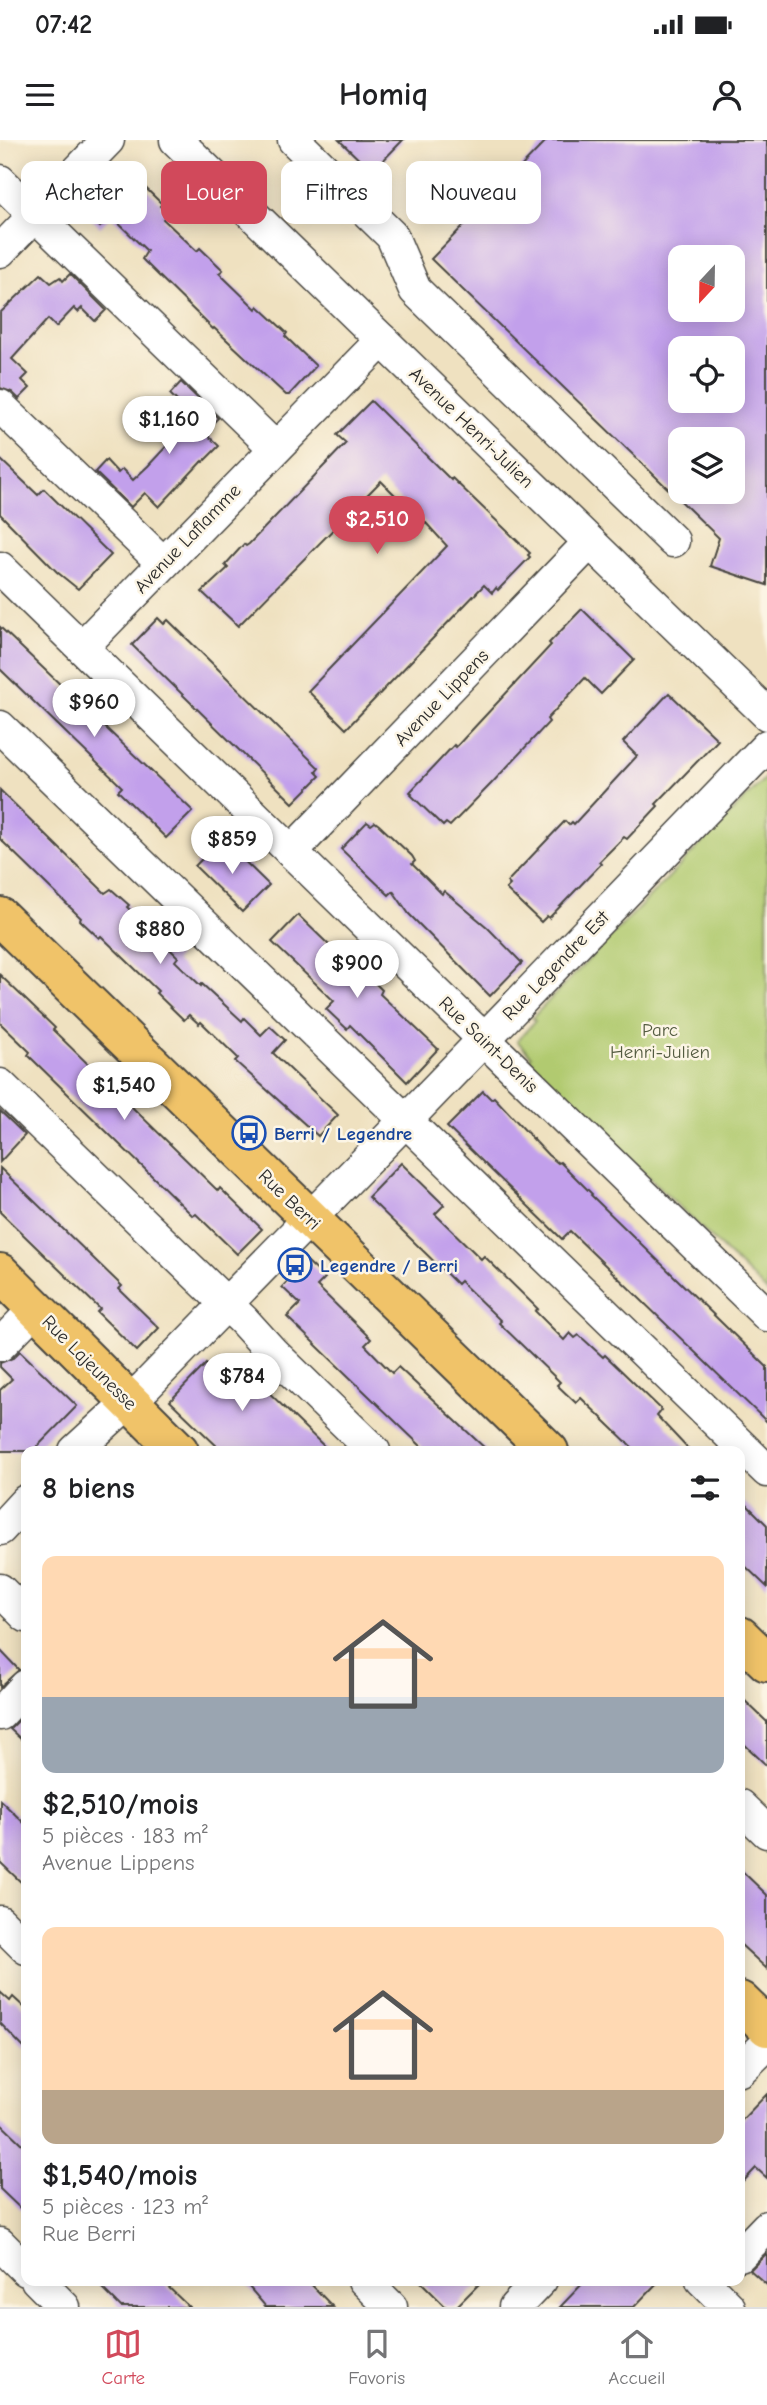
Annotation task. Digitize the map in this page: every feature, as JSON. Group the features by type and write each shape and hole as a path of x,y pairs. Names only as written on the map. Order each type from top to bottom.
{"main road":[{"name":"Rue Berri","path":"0,917 544,1446"},
{"name":"Rue Lajeunesse","path":"0,1273 174,1446"},
{"path":"745,1641 767,1662"},
{"path":"745,2006 767,2027"}],"street":[{"path":"88,161 108,140"},
{"name":"Avenue Henri-Julien","path":"176,140 767,714"},
{"path":"294,140 392,236 415,290 673,541"},
{"path":"0,181 21,201"},
{"path":"0,251 27,224"},
{"path":"45,224 275,448"},
{"name":"Avenue Laflamme","path":"82,647 382,340"},
{"path":"0,406 163,564"},
{"name":"Avenue Lippens","path":"291,852 590,542"},
{"name":"Rue Saint-Denis","path":"0,568 767,1315"},
{"path":"0,727 741,1446"},
{"name":"Rue Legendre Est","path":"85,1446 485,1039 767,746"},
{"path":"0,1085 369,1446"},
{"path":"0,1345 36,1308"},
{"path":"745,1450 767,1471"},
{"path":"0,1529 21,1506"},
{"path":"0,1590 21,1611"},
{"path":"0,1714 21,1691"},
{"path":"745,1811 767,1832"},
{"path":"0,1922 21,1943"},
{"path":"745,2065 767,2044"},
{"path":"745,2250 767,2227"},
{"path":"0,2244 21,2265"},
{"path":"43,2286 64,2307"},
{"path":"370,2286 391,2307"},
{"path":"515,2307 535,2286"}],"green space":[{"name":"Parc Henri-Julien","path":"767,776 767,1292 529,1060 531,1056 517,1041 535,1021 532,1018"}],"building":[{"path":"339,140 403,140 383,161 361,161"},
{"path":"547,140 767,140 767,585 710,566 719,538 684,504 745,504 745,427 668,427 668,489 431,259 465,224 541,224 541,161 527,161"},
{"path":"147,189 161,203 161,224 168,224 197,251 200,248 223,270 219,273 256,309 258,306 287,333 285,336 316,366 286,395 213,329 142,259 147,251 119,224 147,224"},
{"path":"41,274 51,283 60,277 63,281 70,274 106,310 95,321 82,308 78,312 74,308 56,327 48,319 12,359 28,374 22,380 30,388 19,399 12,392 0,388 0,313"},
{"path":"181,382 218,418 204,432 219,446 159,507 145,493 131,507 95,472 106,460 118,473 122,469 133,480 148,466 191,420 179,411 183,407 170,394"},
{"path":"371,401 530,553 530,557 498,590 496,588 492,593 484,585 346,729 308,691 447,546 416,512 414,514 381,481 238,626 202,592 228,568 225,565 244,544 249,544 346,443 337,435"},
{"path":"0,459 38,495 44,489 111,555 78,589 57,572 0,514"},
{"path":"582,609 634,660 601,694 585,678 547,719 549,722 491,784 450,826 446,823 443,826 410,792 454,745 456,747"},
{"path":"158,618 164,624 168,620 319,768 316,772 320,776 293,803 132,645"},
{"path":"0,627 193,811 166,838 118,791 122,787 0,669"},
{"path":"669,693 718,740 656,804 658,806 627,839 624,837 549,918 547,916 541,922 506,889 510,885 507,882 565,821 569,825 572,822 574,824 637,756 623,742"},
{"path":"0,790 105,893 111,889 129,905 127,907 178,957 175,961 201,986 202,984 242,1021 244,1018 261,1035 270,1026 285,1040 273,1053 338,1115 318,1136 235,1061 238,1058 201,1022 199,1024 189,1015 184,1020 156,993 158,991 101,936 99,938 80,920 81,918 0,839"},
{"path":"367,822 379,825 412,856 415,861 412,864 442,894 444,891 487,927 522,963 490,996 409,914 393,891 389,895 341,849"},
{"path":"222,839 269,885 242,912 195,866"},
{"path":"298,915 361,976 363,974 368,980 370,978 382,990 380,994 438,1049 407,1082 350,1025 347,1029 326,1009 334,1001 272,942"},
{"path":"0,975 218,1191 220,1188 262,1229 237,1254 196,1214 193,1216 28,1055 30,1052 0,1023"},
{"path":"483,1091 491,1099 494,1097 548,1155 560,1162 767,1367 767,1422 570,1231 562,1239 447,1127"},
{"path":"0,1111 25,1135 0,1162"},
{"path":"401,1163 444,1205 435,1214 481,1259 484,1256 538,1309 535,1311 564,1340 570,1333 575,1338 579,1335 603,1357 605,1355 662,1410 657,1416 685,1446 631,1446 581,1398 576,1403 557,1385 560,1382 499,1323 501,1321 460,1281 457,1284 368,1197"},
{"path":"0,1168 122,1286 119,1289 159,1328 137,1351 97,1312 100,1309 0,1212"},
{"path":"307,1261 325,1278 317,1286 371,1339 365,1345 392,1373 398,1367 483,1446 421,1446 287,1317 300,1304 282,1287"},
{"path":"20,1351 77,1406 38,1446 21,1446 21,1451 0,1451 0,1390 12,1379 0,1367 0,1363 13,1358"},
{"path":"251,1356 269,1375 261,1385 324,1446 217,1446 170,1401 206,1364 224,1382"},
{"path":"745,1503 767,1525 767,1587 745,1566"},
{"path":"0,1650 19,1670 0,1687"},
{"path":"745,1701 767,1722 767,1766 745,1745"},
{"path":"21,1718 21,1739 10,1729"},
{"path":"0,1800 21,1820 21,1882 0,1862"},
{"path":"745,1874 767,1895 767,1969 745,1949"},
{"path":"0,1992 10,2001 13,1997 21,2004 21,2045 0,2023"},
{"path":"767,2094 767,2178 756,2168 745,2180 745,2117"},
{"path":"0,2123 21,2143 21,2209 0,2189"},
{"path":"767,2253 767,2285 750,2270"},
{"path":"100,2286 167,2286 189,2307 121,2307"},
{"path":"248,2286 313,2286 333,2307 266,2307"},
{"path":"425,2286 477,2286 456,2307 446,2307"},
{"path":"580,2286 654,2286 634,2307 560,2307"}],"place":[{"name":"Berri / Legendre","path":"249,1133"},
{"name":"Legendre / Berri","path":"295,1265"}]}
